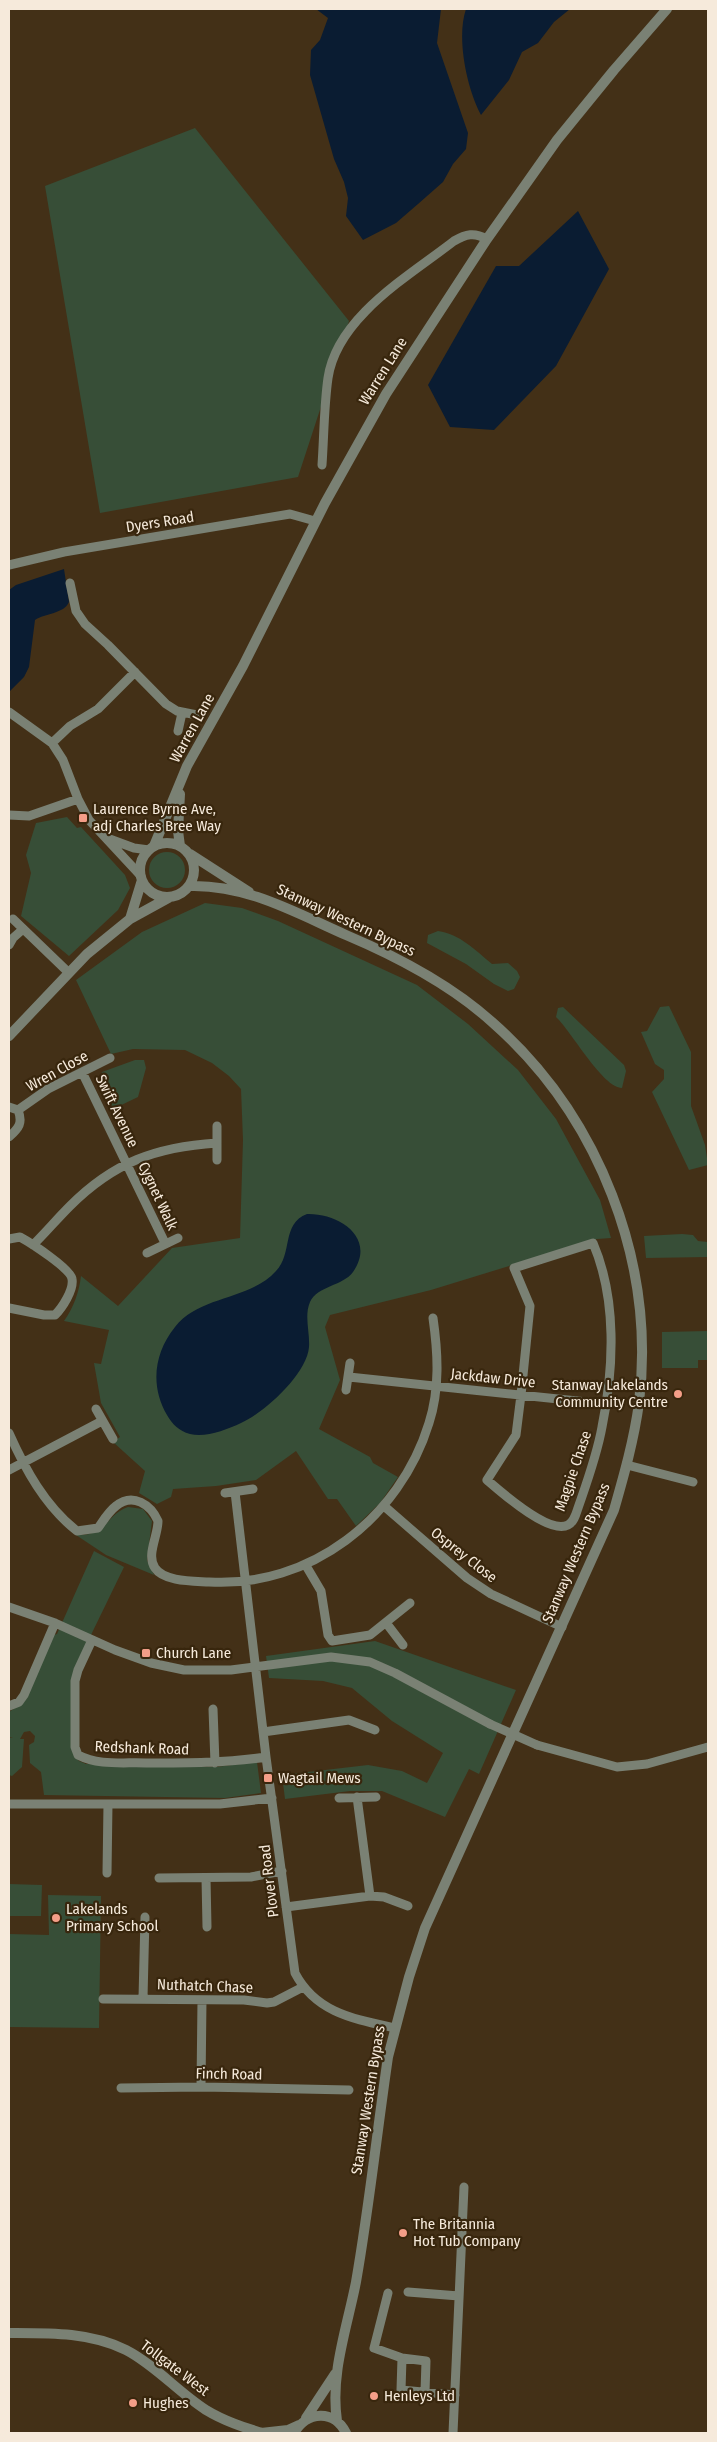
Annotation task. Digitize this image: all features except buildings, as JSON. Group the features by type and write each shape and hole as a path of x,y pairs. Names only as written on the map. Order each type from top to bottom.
{"street":[{"name":"Warren Lane","path":"130,919 142,878 141,864 152,848 187,766 244,666 315,521 386,394 487,239 557,140 666,9"},
{"path":"322,465 328,377 336,352 353,325 368,308 454,241 466,234 478,234 487,239"},
{"name":"Dyers Road","path":"9,565 64,552 290,514 315,521"},
{"path":"70,583 76,611 84,624 166,704 182,713 197,715"},
{"path":"52,743 70,726 98,710 135,672"},
{"path":"9,712 52,743 63,760 78,799 89,820 156,894 170,897"},
{"path":"178,731 182,713"},
{"name":"Warren Lane","path":"180,783 178,815 180,846"},
{"path":"9,815 29,816 78,799"},
{"path":"9,1036 68,972 130,919 184,891 189,886 195,870 189,853 180,846 167,843 152,848 134,848 106,838"},
{"name":"Stanway Western Bypass","path":"189,853 254,895"},
{"name":"Stanway Western Bypass","path":"189,886 222,887 254,895 371,945 410,965 458,995 492,1022 528,1058 556,1091 578,1124 614,1197 635,1277 641,1319 639,1402 627,1465 614,1510 425,1928 395,2028 388,2057 355,2283 336,2373 335,2405 342,2426"},
{"path":"13,919 22,930 68,972"},
{"path":"9,945 22,930"},
{"name":"Wren Close","path":"18,1110 48,1090 110,1058"},
{"name":"Swift Avenue","path":"82,1072 127,1162"},
{"name":"Wren Close","path":"9,1107 18,1110 22,1119 19,1128 9,1138"},
{"path":"217,1126 217,1160"},
{"path":"33,1244 71,1205 127,1162 171,1148 217,1143"},
{"name":"Cygnet Walk","path":"127,1162 165,1243"},
{"path":"9,1239 20,1237 33,1244 69,1272 72,1283 62,1308 56,1315 44,1316 9,1308"},
{"name":"Cygnet Walk","path":"147,1253 178,1238"},
{"name":"Magpie Chase","path":"593,1242 606,1281 610,1320 610,1377 602,1429 578,1508 568,1525 559,1527 535,1517 488,1480 516,1436 521,1394 530,1306 514,1268 593,1242"},
{"path":"9,1433 22,1464 62,1519 77,1531 98,1528 116,1505 134,1499 148,1504 158,1521 151,1558 157,1571 166,1576 198,1581 245,1582 263,1578 304,1564 331,1551 359,1531 384,1506 409,1473 430,1422 436,1386 438,1356 433,1318"},
{"path":"346,1390 350,1363"},
{"name":"Jackdaw Drive","path":"348,1377 606,1404"},
{"path":"96,1409 114,1439"},
{"path":"9,1470 102,1421"},
{"path":"627,1465 692,1482"},
{"path":"225,1493 252,1489"},
{"name":"Plover Road","path":"235,1492 291,1954 295,1973 302,1987"},
{"name":"Osprey Close","path":"384,1506 467,1578 491,1594 562,1627"},
{"path":"304,1564 322,1591 328,1635 332,1641 370,1635 387,1624 410,1604"},
{"path":"9,1607 55,1623 151,1663 184,1670 256,1667 331,1658 370,1662 395,1673 490,1724 537,1745 618,1767 646,1764 708,1747"},
{"path":"9,1706 18,1702 24,1695 55,1623"},
{"path":"387,1624 403,1645"},
{"name":"Redshank Road","path":"92,1640 75,1681 75,1747 78,1755 94,1762 215,1763 266,1757"},
{"path":"213,1709 215,1763"},
{"path":"263,1732 349,1720 376,1730"},
{"path":"357,1797 370,1896"},
{"path":"339,1798 376,1797"},
{"path":"9,1804 220,1804 272,1798"},
{"path":"107,1873 108,1804"},
{"path":"159,1878 251,1876 282,1871"},
{"path":"206,1878 207,1927"},
{"path":"286,1907 370,1896 384,1897 408,1906"},
{"path":"143,1998 144,1917"},
{"path":"302,1987 332,2011 395,2028"},
{"name":"Nuthatch Chase","path":"103,1999 244,2000 267,2003 274,2002 302,1987"},
{"path":"202,2000 202,2087"},
{"path":"335,2090 336,2080"},
{"name":"Finch Road","path":"121,2088 202,2087 349,2090"},
{"path":"453,2433 464,2187"},
{"path":"408,2292 459,2296"},
{"path":"388,2293 374,2348 402,2358 426,2361 425,2392"},
{"name":"Tollgate West","path":"9,2333 66,2334 90,2338 124,2349 146,2363 205,2409 232,2423 262,2433 288,2430 323,2415 342,2426"},
{"path":"402,2358 400,2390 454,2394"},
{"name":"Stanway Western Bypass","path":"300,2426 336,2373"},
{"path":"342,2426 353,2433"}],"green space":[{"path":"195,128 349,321 298,477 100,513 45,186"},
{"path":"67,817 77,828 81,827 125,875 130,888 118,910 69,956 21,916 31,873 26,855 36,823"},
{"path":"167,852 174,853 180,857 184,863 184,877 180,883 174,887 167,888 160,887 154,883 150,877 149,870 150,863 154,857 160,853"},
{"path":"205,903 242,908 278,921 417,985 468,1024 518,1070 556,1119 600,1200 611,1238 597,1239 431,1290 330,1315 325,1327 340,1380 319,1429 370,1457 373,1463 398,1477 380,1503 356,1526 337,1499 328,1499 296,1451 256,1480 216,1486 173,1489 171,1497 157,1504 139,1493 145,1471 113,1442 120,1437 101,1403 94,1363 101,1364 109,1330 64,1321 76,1299 81,1276 118,1306 172,1248 240,1238 243,1140 241,1089 229,1076 212,1063 185,1050 133,1049 111,1054 76,980 142,932"},
{"path":"438,931 460,939 492,964 508,963 517,971 520,977 514,989 508,991 494,984 466,964 427,943 428,935"},
{"path":"669,1006 691,1052 691,1106 705,1145 708,1165 689,1170 652,1092 664,1079 664,1070 655,1064 641,1032 647,1031 660,1007"},
{"path":"563,1007 624,1065 626,1071 622,1088 614,1086 606,1079 556,1017 558,1008"},
{"path":"135,1060 144,1060 146,1068 138,1097 113,1109 100,1077 102,1072"},
{"path":"693,1235 698,1241 708,1242 708,1257 646,1258 644,1236"},
{"path":"708,1331 708,1360 698,1360 698,1368 662,1368 662,1332"},
{"path":"128,1507 143,1509 152,1521 147,1560 154,1575 106,1555 76,1535 100,1529 120,1511"},
{"path":"94,1551 124,1567 73,1672 73,1754 79,1761 86,1764 216,1767 257,1762 261,1793 225,1798 44,1795 41,1772 30,1763 29,1745 34,1742 35,1736 30,1731 24,1732 20,1739 24,1739 22,1767 12,1776 9,1775 9,1738 13,1738 9,1737 9,1712 24,1702 50,1636 57,1634"},
{"path":"375,1641 516,1690 479,1774 469,1769 445,1817 382,1791 350,1791 285,1799 282,1775 368,1765 402,1771 427,1783 443,1753 392,1721 352,1688 323,1681 269,1678 266,1656"},
{"path":"9,1884 42,1885 41,1916 9,1916"},
{"path":"48,1895 101,1896 99,2028 9,2027 9,1934 49,1935"}],"water":[{"path":"316,9 441,9 437,43 468,133 466,149 453,164 443,182 396,223 363,240 346,216 348,198 344,182 334,159 310,75 311,50 320,40 328,18"},
{"path":"466,9 570,9 554,22 538,43 522,52 509,80 481,115 471,92 464,63 462,34"},
{"path":"578,211 609,269 556,366 494,430 450,427 428,385 496,266 519,266"},
{"path":"64,569 69,602 63,609 35,620 29,667 24,677 9,692 9,590 16,585"},
{"path":"307,1214 331,1218 342,1223 357,1238 360,1248 359,1259 349,1277 324,1289 313,1297 310,1302 307,1318 309,1347 301,1369 272,1402 241,1423 222,1431 202,1435 182,1431 169,1418 158,1393 157,1370 162,1348 168,1337 185,1317 198,1309 265,1281 281,1264 290,1232 294,1225"}],"place":[{"name":"Laurence Byrne Ave, adj Charles Bree Way","path":"83,818"},
{"name":"Stanway Lakelands Community Centre","path":"678,1394"},
{"name":"Church Lane","path":"146,1653"},
{"name":"Wagtail Mews","path":"268,1778"},
{"name":"Lakelands Primary School","path":"56,1918"},
{"name":"The Britannia Hot Tub Company","path":"403,2233"},
{"name":"Henleys Ltd","path":"374,2396"},
{"name":"Hughes","path":"133,2403"}]}
